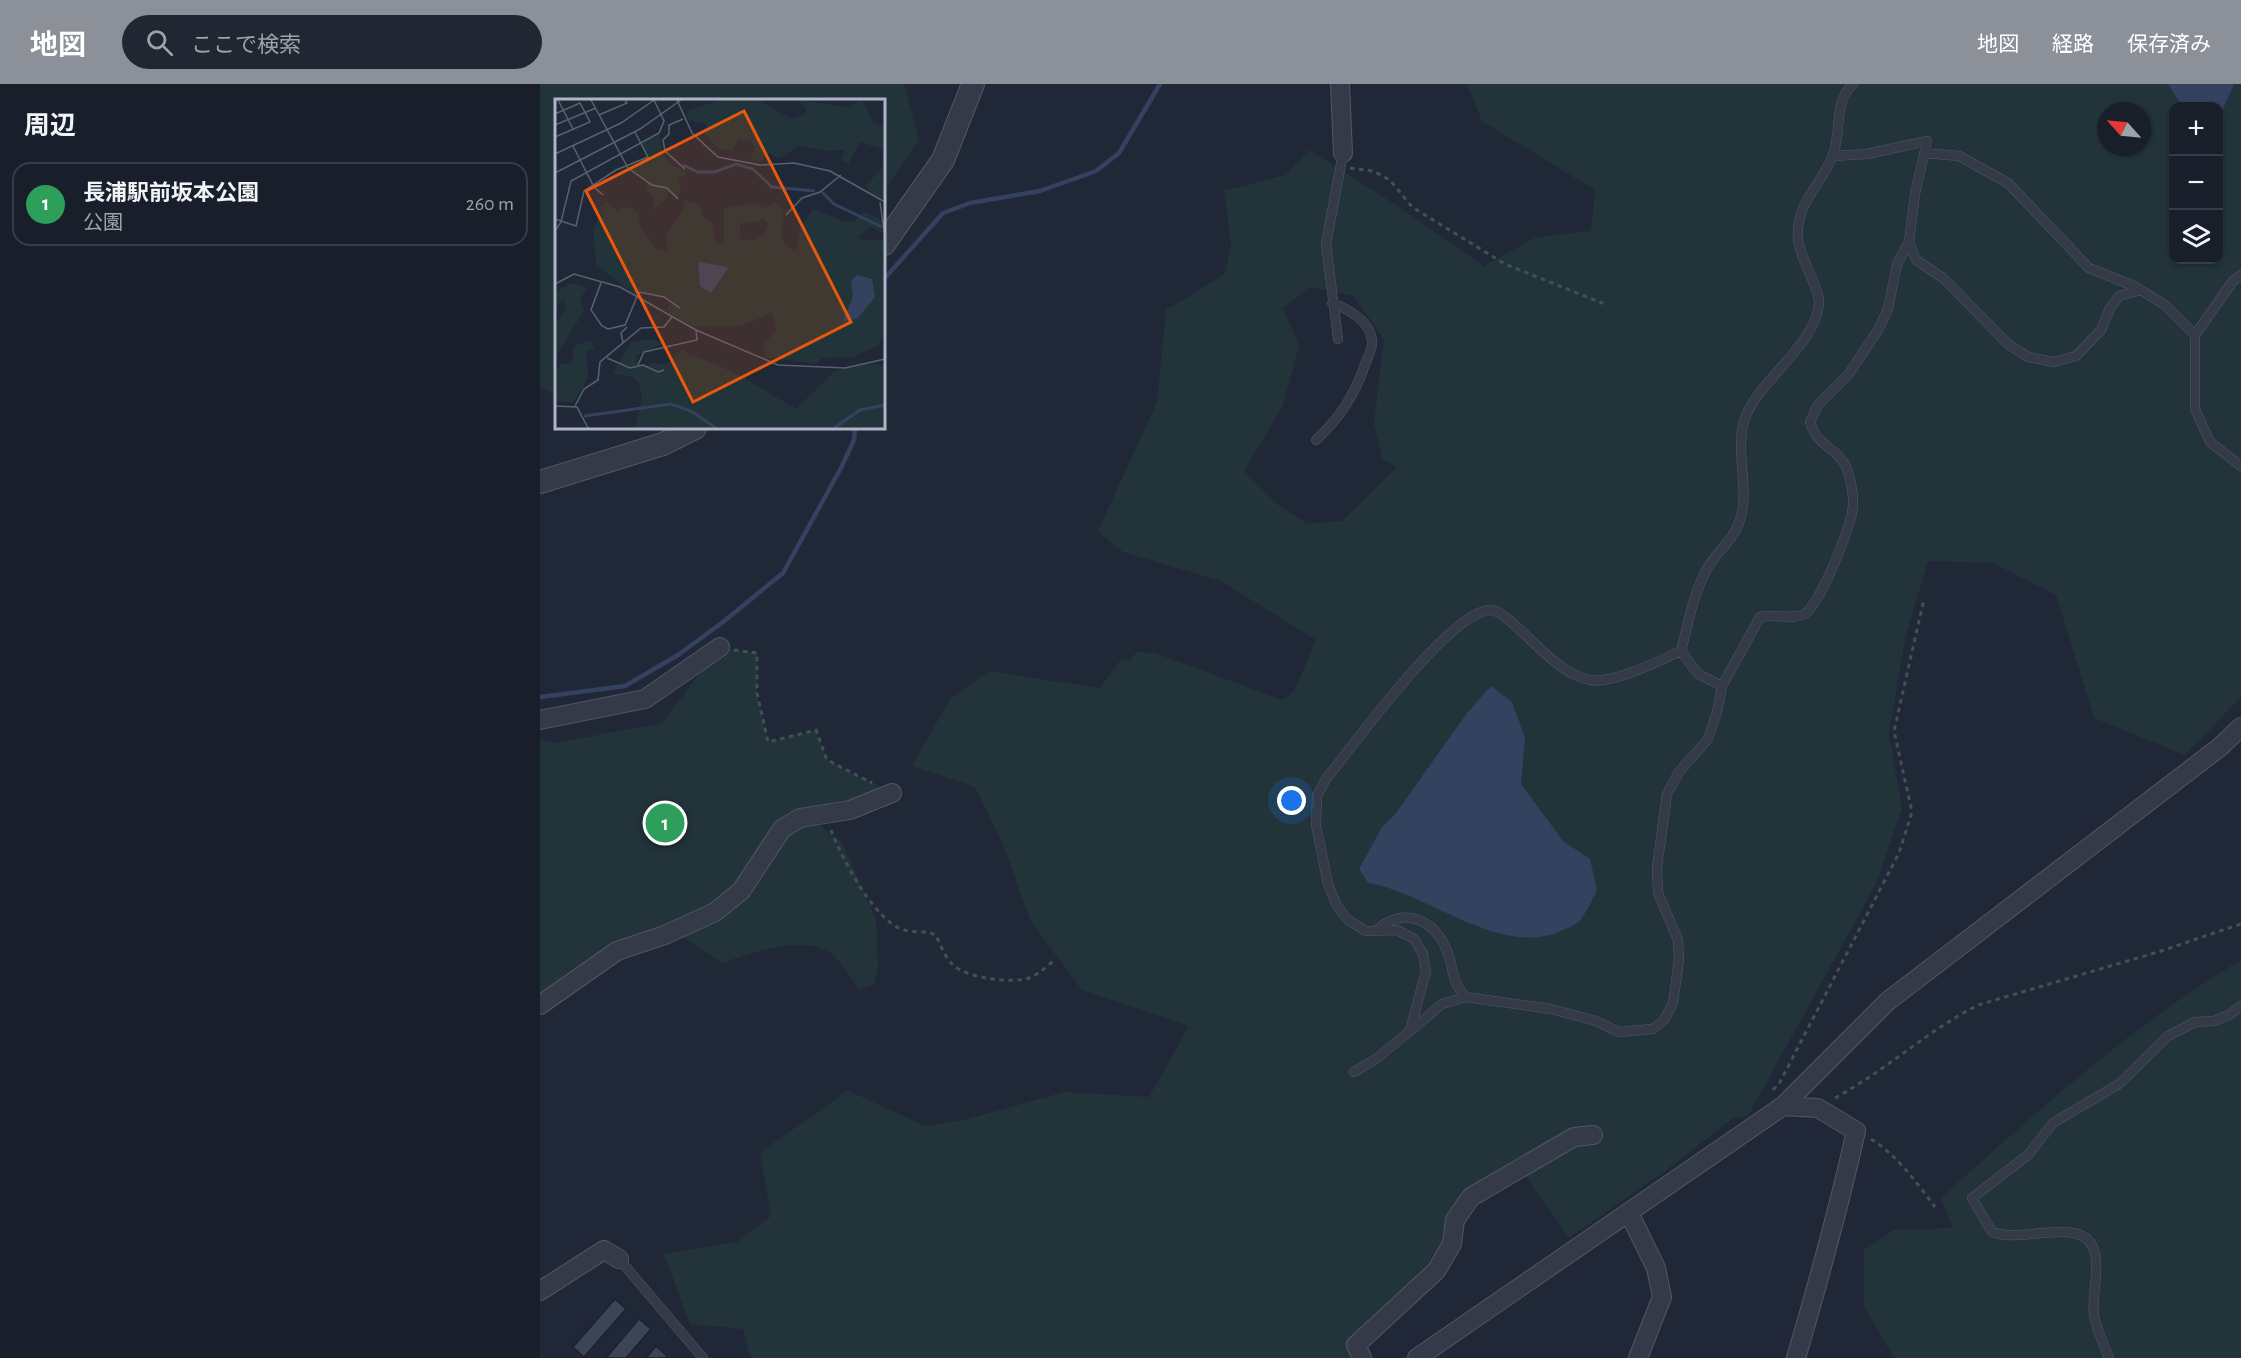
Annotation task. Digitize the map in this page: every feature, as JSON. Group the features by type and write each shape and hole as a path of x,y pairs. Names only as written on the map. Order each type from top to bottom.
{"street":[{"path":"885,243 943,160 973,84"},
{"path":"1340,84 1341,159"},
{"path":"540,482 663,444 692,429"},
{"path":"540,720 645,699 720,647"},
{"path":"1416,1358 1629,1213 1776,1100 1888,1001 2220,747 2241,727"},
{"path":"540,1005 617,951 665,935 715,912 741,891 782,829 800,818 850,810 892,793"},
{"path":"1776,1100 1818,1108 1856,1131 1843,1190 1831,1224 1826,1256 1796,1358"},
{"path":"1362,1358 1356,1345 1436,1271 1452,1244 1455,1220 1471,1197 1574,1137 1593,1135"},
{"path":"1629,1213 1656,1268 1662,1297 1638,1358"},
{"path":"540,1291 604,1251 619,1259"}],"lane":[{"path":"1681,651 1707,568 1730,540 1740,522 1744,502 1741,450 1744,420 1757,396 1792,357 1815,317 1820,301 1797,238 1803,204 1833,156 1840,106 1845,92 1853,84"},
{"path":"1354,1072 1376,1059 1442,1004 1466,997 1551,1009 1596,1021 1619,1032 1653,1029 1664,1020 1673,1003 1679,960 1678,940 1658,893 1657,867 1667,794 1679,772 1708,739 1717,712 1722,686 1760,617 1770,614 1797,616 1806,613 1828,577 1852,512 1852,493 1844,464 1814,435 1810,422 1818,405 1848,375 1878,330 1888,309 1897,264 1909,242 1927,141 1867,154 1833,156"},
{"path":"1924,153 1959,156 1981,166 2008,183 2089,268 2141,290 2165,305 2195,335"},
{"path":"1338,339 1326,244 1341,159"},
{"path":"1909,242 1916,260 1943,279 2008,344 2028,357 2054,362 2076,356 2102,330 2110,308 2119,296 2141,290"},
{"path":"2241,275 2233,281 2195,335 2195,409 2210,442 2241,466"},
{"path":"1316,440 1338,419 1358,386 1372,343 1366,327 1353,311 1332,303"},
{"path":"1410,1031 1426,971 1424,954 1414,939 1406,934 1397,930 1366,931 1348,920 1337,906 1328,884 1316,825 1317,796 1326,779 1443,639 1473,617 1489,610 1502,614 1549,659 1582,677 1602,681 1681,651"},
{"path":"1681,651 1698,674 1722,686"},
{"path":"1378,929 1389,919 1403,916 1417,919 1438,933 1448,952 1455,986 1466,997"},
{"path":"2109,1358 2094,1314 2097,1268 2092,1246 2079,1234 2060,1231 2008,1238 1992,1232 1972,1198 2028,1155 2053,1123 2119,1084 2168,1036 2195,1022 2214,1021 2229,1015 2241,1006"},
{"path":"619,1259 703,1358"}],"path":[{"path":"1341,159 1390,180 1412,207 1505,264 1607,305"},
{"path":"1776,1100 1780,1082 1899,853 1912,812 1894,731 1924,599"},
{"path":"720,647 757,653 757,693 768,742 816,730 827,760 892,793"},
{"path":"825,815 850,874 874,906 894,925 904,930 936,935 951,964 980,978 1016,981 1031,978 1056,958"},
{"path":"1818,1108 1864,1082 1950,1019 1978,1005 2158,952 2241,924"},
{"path":"1856,1131 1882,1146 1914,1180 1935,1207"}],"shaded area":[{"path":"540,84 904,84 919,140 885,190 885,99 555,99 555,394 540,387"},
{"path":"1467,84 2241,84 2241,697 2185,755 2094,718 2056,595 1993,563 1928,561 1905,638 1889,735 1902,808 1877,882 1748,1116 1732,1119 1665,1171 1569,1238 1514,1160 1456,1207 1444,1244 1432,1255 1428,1265 1351,1341 1358,1358 751,1358 743,1329 690,1324 664,1254 737,1242 771,1216 760,1153 847,1090 925,1126 968,1119 1064,1092 1149,1097 1189,1026 1082,990 1031,922 1003,844 975,787 912,766 950,699 989,671 1100,688 1122,658 1129,661 1137,652 1155,653 1282,700 1294,692 1316,640 1221,581 1123,552 1098,531 1157,402 1166,310 1225,274 1231,243 1224,191 1285,175 1309,150 1393,203 1484,266 1537,237 1591,231 1595,190 1482,121","holes":["1310,287 1354,296 1384,340 1374,424 1382,459 1397,467 1342,521 1308,524 1278,505 1244,471 1283,405 1299,346 1283,308"]},
{"path":"720,647 757,653 757,693 768,742 816,730 827,760 892,793 808,817 842,842 876,920 878,968 874,985 859,989 837,959 822,948 809,945 779,947 722,963 674,931 617,951 540,1005 540,740 555,743 662,723"},
{"path":"2241,960 2241,1358 1894,1358 1864,1306 1864,1250 1894,1230 1953,1228 1941,1198 2085,1071 2161,1013"}],"water":[{"path":"2168,84 2234,84 2223,109 2223,102 2179,102"},
{"path":"1491,686 1512,702 1525,738 1521,784 1563,841 1590,859 1597,890 1579,922 1540,937 1515,937 1490,931 1415,898 1368,883 1359,869 1382,827 1396,813 1467,713"}],"building":[{"path":"615,1299 626,1309 584,1357 573,1347"},
{"path":"639,1319 651,1329 626,1358 606,1358"},
{"path":"656,1346 667,1356 665,1358 646,1358"}],"waterway":[{"path":"885,278 943,213 970,203 1040,191 1096,171 1119,153 1160,84"},
{"path":"540,697 625,686 678,655 783,573 841,468 854,440 855,429"}],"place":[{"name":"長浦駅前坂本公園","path":"665,823"}]}
